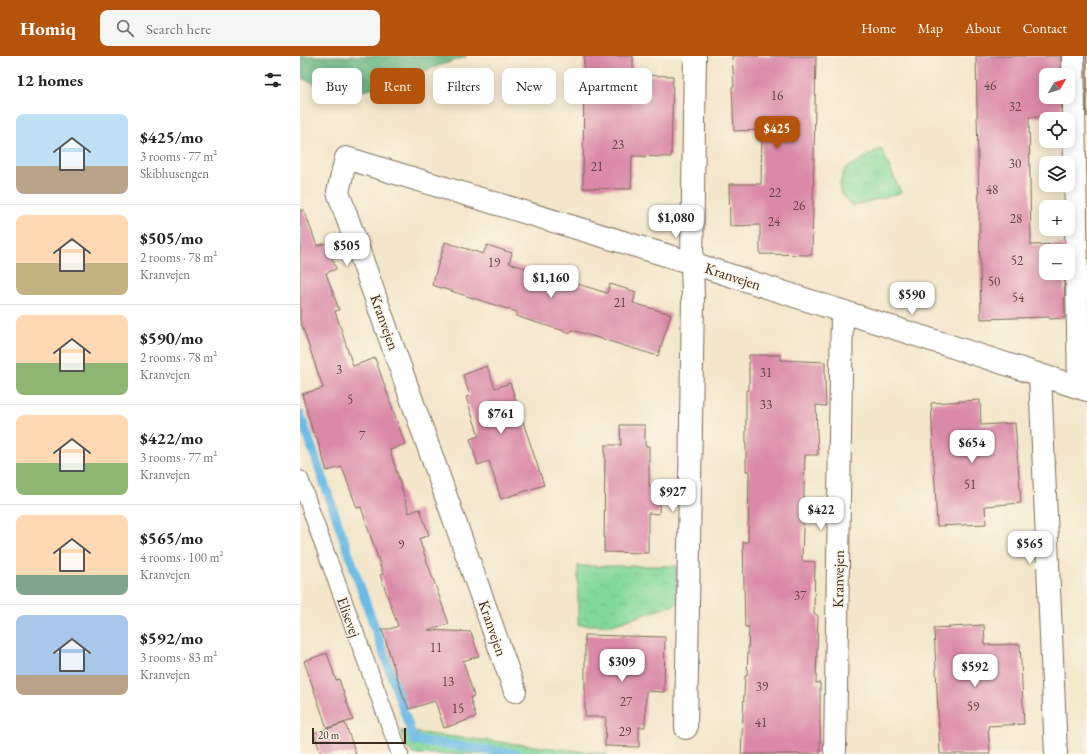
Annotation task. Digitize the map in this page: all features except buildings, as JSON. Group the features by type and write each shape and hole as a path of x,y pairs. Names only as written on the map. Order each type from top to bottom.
{"street":[{"path":"692,263 695,56"},
{"path":"1073,56 1083,389"},
{"name":"Kranvejen","path":"515,691 338,192 346,158 692,263 1083,389"},
{"name":"Kranvejen","path":"686,728 693,298 692,263"},
{"name":"Kranvejen","path":"835,751 842,311"},
{"path":"1040,375 1056,754"}],"lane":[{"name":"Elisevej","path":"300,479 400,754"}],"green space":[{"path":"300,56 466,56 425,70 425,68 370,68 370,88 362,91 362,68 312,68 312,83 300,78"},
{"path":"881,148 901,193 852,206 843,196 840,189 845,169"},
{"path":"578,566 677,566 677,604 612,625 578,625"},
{"path":"401,731 607,754 413,754 407,748"}],"waterway":[{"path":"300,414 414,740 517,754"}]}
